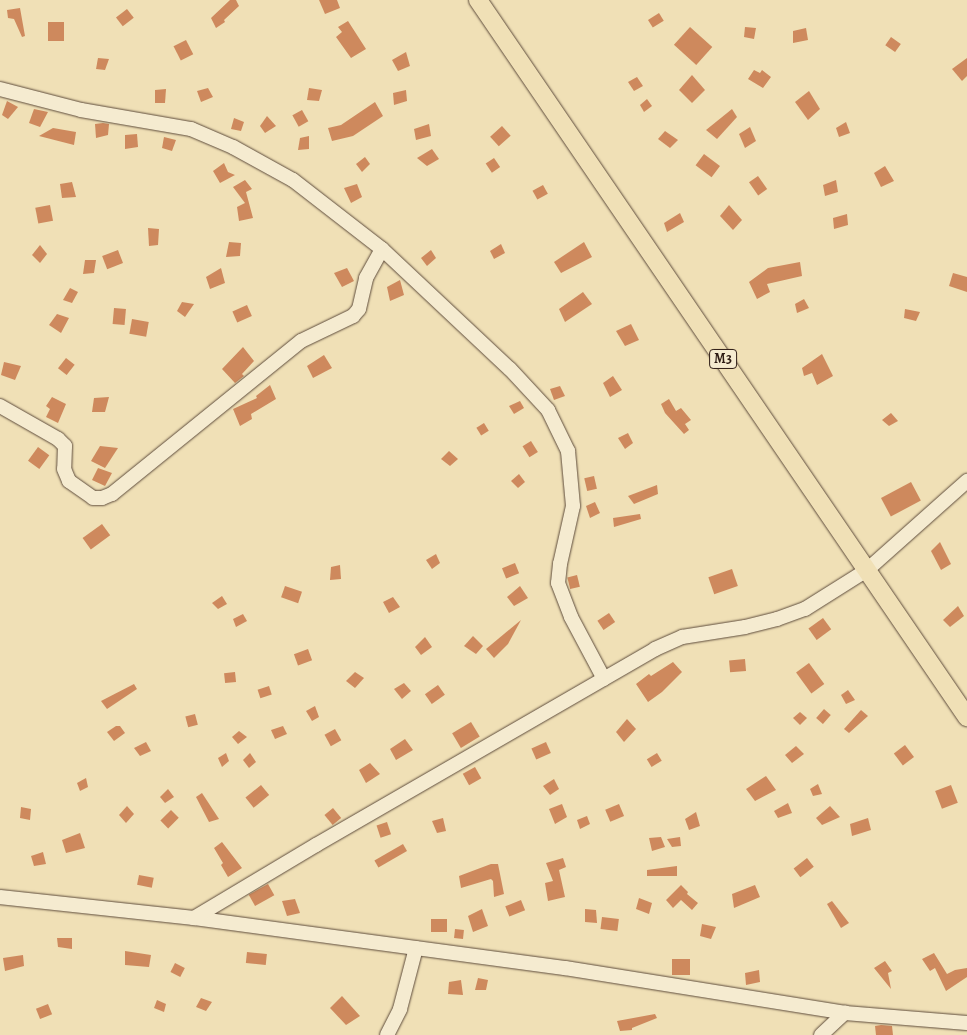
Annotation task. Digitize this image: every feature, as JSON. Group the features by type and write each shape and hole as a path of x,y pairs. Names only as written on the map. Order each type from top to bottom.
{"main road":[{"name":"M3","path":"478,0 967,717"}],"street":[{"path":"0,88 81,110 190,130 233,147 293,180 382,249 510,369 548,410 568,451 573,506 560,564 558,583 571,617 604,679"},
{"path":"0,406 58,439 65,446 64,469 69,481 93,498 102,498 112,494 300,341 353,316 359,309 366,278 382,249"},
{"path":"194,918 316,845 655,649 682,637 745,627 777,619 805,608 867,570 967,481"},
{"path":"0,897 194,918 565,968 845,1013 967,1023"},
{"path":"388,1035 400,1009 416,948"},
{"path":"821,1035 845,1013"}],"building":[{"path":"230,0 236,0 239,6 224,20 225,22 216,28 211,18"},
{"path":"319,0 337,0 340,8 325,14"},
{"path":"20,8 25,36 22,37 14,19 8,18 7,10"},
{"path":"127,9 134,18 123,26 116,18"},
{"path":"659,13 664,21 653,28 648,20"},
{"path":"348,21 366,49 351,58 336,37 342,32 338,27"},
{"path":"48,22 64,22 64,41 48,41"},
{"path":"690,27 712,47 696,65 674,45"},
{"path":"745,27 756,28 754,39 744,37"},
{"path":"806,28 808,40 793,43 793,31"},
{"path":"891,37 901,44 895,52 885,45"},
{"path":"186,40 193,54 181,61 174,46"},
{"path":"406,52 410,66 398,71 392,60"},
{"path":"98,58 109,59 105,70 96,69"},
{"path":"967,58 967,76 962,81 952,69"},
{"path":"754,70 760,73 762,70 771,77 763,88 748,79"},
{"path":"692,75 705,90 692,103 679,90"},
{"path":"637,77 643,86 634,91 628,82"},
{"path":"208,88 213,97 201,102 197,91"},
{"path":"309,88 322,90 319,101 307,100"},
{"path":"166,89 165,103 155,103 155,90"},
{"path":"406,90 407,101 394,105 393,93"},
{"path":"809,91 820,109 808,120 795,102"},
{"path":"647,99 652,106 644,112 640,105"},
{"path":"7,101 18,107 8,119 2,115"},
{"path":"375,102 383,116 353,136 332,141 328,128 341,125"},
{"path":"34,109 48,112 40,127 29,123"},
{"path":"732,109 737,117 717,139 706,130"},
{"path":"302,110 308,121 299,127 292,115"},
{"path":"267,116 276,126 265,133 260,126"},
{"path":"234,118 244,122 241,131 231,129"},
{"path":"846,122 850,133 839,137 836,128"},
{"path":"95,124 109,124 108,135 96,138"},
{"path":"429,124 431,136 416,140 414,129"},
{"path":"502,126 511,136 499,146 490,137"},
{"path":"750,127 756,141 745,148 739,134"},
{"path":"53,128 76,132 74,145 39,136"},
{"path":"665,131 678,140 670,148 658,139"},
{"path":"137,134 138,147 125,149 125,135"},
{"path":"309,136 309,149 298,150 300,138"},
{"path":"164,137 176,140 172,151 162,148"},
{"path":"432,149 439,159 427,166 417,158"},
{"path":"704,154 720,166 712,177 696,165"},
{"path":"365,157 370,164 362,172 356,164"},
{"path":"494,158 500,167 492,173 486,164"},
{"path":"224,163 228,172 235,175 220,183 213,171"},
{"path":"885,166 894,181 881,187 874,173"},
{"path":"758,176 767,189 758,195 749,182"},
{"path":"245,180 252,189 246,192 253,218 239,221 237,207 245,203 233,187"},
{"path":"836,180 838,192 825,196 823,185"},
{"path":"72,182 76,197 62,198 60,184"},
{"path":"357,184 362,197 351,203 344,188"},
{"path":"543,185 548,194 537,200 533,191"},
{"path":"50,205 53,221 38,224 35,208"},
{"path":"729,205 742,220 733,230 720,216"},
{"path":"680,213 684,222 667,232 664,223"},
{"path":"847,214 848,225 834,229 833,218"},
{"path":"148,228 159,229 158,245 149,246"},
{"path":"229,242 241,243 240,256 226,257"},
{"path":"584,242 592,257 561,273 554,262"},
{"path":"501,244 505,253 494,259 490,251"},
{"path":"40,245 47,254 40,263 32,255"},
{"path":"118,250 123,263 107,269 102,256"},
{"path":"431,250 436,258 427,266 421,258"},
{"path":"85,260 96,260 94,273 83,274"},
{"path":"800,262 802,276 767,284 770,292 757,299 749,282 768,268"},
{"path":"221,268 225,283 210,289 206,277"},
{"path":"347,268 354,281 342,287 334,273"},
{"path":"953,273 967,277 967,292 949,286"},
{"path":"400,280 404,295 390,301 387,287"},
{"path":"70,288 78,292 72,303 63,300"},
{"path":"583,292 592,304 565,322 559,309"},
{"path":"804,299 809,308 797,313 795,304"},
{"path":"182,302 194,304 185,317 177,311"},
{"path":"247,305 252,316 237,322 232,312"},
{"path":"114,308 126,309 125,325 113,324"},
{"path":"905,309 920,312 916,321 904,318"},
{"path":"57,314 69,318 61,333 49,325"},
{"path":"132,319 149,322 146,337 129,334"},
{"path":"631,324 639,340 625,346 616,331"},
{"path":"243,347 254,361 242,374 244,376 235,383 222,369"},
{"path":"822,354 833,376 817,385 812,373 804,376 802,368"},
{"path":"324,355 332,368 313,378 307,366"},
{"path":"66,358 75,365 67,375 58,368"},
{"path":"4,362 21,366 15,380 1,375"},
{"path":"613,376 622,390 610,397 603,383"},
{"path":"270,385 276,399 251,414 252,419 240,426 233,409 257,398 256,396"},
{"path":"560,386 565,396 554,400 550,389"},
{"path":"52,397 66,404 58,423 46,417 50,409 46,406"},
{"path":"109,397 105,412 92,412 94,398"},
{"path":"669,399 676,411 681,408 691,420 685,424 689,430 684,434 665,413 661,404"},
{"path":"520,401 524,408 514,414 509,406"},
{"path":"891,413 898,421 889,426 882,420"},
{"path":"484,423 489,431 481,435 476,428"},
{"path":"628,433 633,443 625,449 618,438"},
{"path":"531,441 538,452 529,457 523,446"},
{"path":"100,446 118,448 105,468 91,461"},
{"path":"38,447 49,455 39,469 28,461"},
{"path":"449,451 458,459 450,466 441,459"},
{"path":"98,468 112,473 105,486 92,480"},
{"path":"519,474 525,482 518,488 511,481"},
{"path":"594,476 597,489 587,491 584,478"},
{"path":"911,482 921,501 891,517 881,498"},
{"path":"657,485 658,494 634,504 628,496"},
{"path":"595,502 600,513 590,518 586,506"},
{"path":"640,514 641,519 614,527 613,518"},
{"path":"102,524 110,535 91,549 83,538"},
{"path":"940,542 951,564 941,570 931,551"},
{"path":"436,554 440,563 432,569 426,560"},
{"path":"515,563 519,573 506,578 502,568"},
{"path":"340,565 341,579 330,580 331,567"},
{"path":"732,569 738,586 714,594 708,577"},
{"path":"577,575 580,587 570,589 567,577"},
{"path":"285,586 302,592 298,603 281,597"},
{"path":"520,586 528,598 514,606 507,597"},
{"path":"222,596 227,604 218,609 212,603"},
{"path":"393,597 400,607 389,613 383,602"},
{"path":"958,606 964,616 950,627 943,620"},
{"path":"609,613 615,622 604,630 597,621"},
{"path":"243,614 247,621 236,627 233,619"},
{"path":"823,618 831,629 817,640 808,629"},
{"path":"521,620 508,644 494,658 486,649"},
{"path":"473,636 483,646 476,654 464,646"},
{"path":"425,637 432,647 421,655 415,647"},
{"path":"308,649 312,660 298,665 294,654"},
{"path":"745,659 746,671 730,672 729,660"},
{"path":"673,662 682,672 662,692 648,702 636,684 649,674 651,676"},
{"path":"809,663 824,684 811,693 796,672"},
{"path":"235,672 236,682 225,683 224,673"},
{"path":"355,672 364,678 355,688 346,681"},
{"path":"404,683 411,691 402,699 394,689"},
{"path":"134,684 137,689 107,709 101,701"},
{"path":"438,685 445,695 432,704 425,694"},
{"path":"269,686 272,695 260,698 258,690"},
{"path":"848,690 855,700 846,704 841,695"},
{"path":"315,706 319,717 312,721 306,711"},
{"path":"824,709 831,715 823,724 816,718"},
{"path":"861,710 868,716 849,733 844,729"},
{"path":"800,712 807,718 800,725 793,718"},
{"path":"195,714 198,725 188,727 185,717"},
{"path":"627,719 636,729 624,742 616,732"},
{"path":"471,722 480,737 461,748 452,733"},
{"path":"116,726 120,726 125,733 114,741 107,732"},
{"path":"283,726 287,734 275,739 271,730"},
{"path":"335,729 341,740 331,746 325,735"},
{"path":"239,731 247,737 238,744 232,737"},
{"path":"405,739 413,750 396,760 390,749"},
{"path":"146,742 151,751 140,756 134,748"},
{"path":"546,742 551,753 536,759 531,749"},
{"path":"905,745 914,757 903,765 894,753"},
{"path":"796,746 804,754 792,763 785,755"},
{"path":"226,753 229,761 222,767 218,758"},
{"path":"250,753 256,762 249,768 243,760"},
{"path":"657,753 662,761 652,767 647,759"},
{"path":"370,763 380,774 366,783 359,770"},
{"path":"475,767 481,778 469,785 463,774"},
{"path":"766,776 776,790 755,801 746,789"},
{"path":"86,778 88,787 80,791 77,783"},
{"path":"554,779 559,789 550,795 543,786"},
{"path":"818,784 822,794 813,796 810,789"},
{"path":"261,785 269,795 254,808 245,798"},
{"path":"951,785 958,803 942,809 935,791"},
{"path":"168,789 174,797 165,803 160,797"},
{"path":"202,793 219,819 209,822 196,797"},
{"path":"788,803 792,813 778,818 774,811"},
{"path":"562,804 567,817 555,824 549,809"},
{"path":"619,804 624,816 610,822 605,810"},
{"path":"127,806 134,814 126,823 119,815"},
{"path":"830,806 840,817 822,825 816,818"},
{"path":"21,807 31,809 30,820 20,818"},
{"path":"333,808 341,818 333,825 324,815"},
{"path":"171,810 179,818 168,828 160,821"},
{"path":"696,812 700,826 689,830 685,819"},
{"path":"587,816 590,824 580,829 577,820"},
{"path":"443,818 446,831 437,833 432,821"},
{"path":"868,818 871,830 852,836 850,824"},
{"path":"387,822 391,834 381,838 377,825"},
{"path":"80,833 85,848 66,853 62,840"},
{"path":"661,837 665,847 652,851 649,838"},
{"path":"680,837 681,846 672,847 667,839"},
{"path":"222,842 242,868 228,877 221,865 223,863 214,848"},
{"path":"403,844 407,851 378,867 374,860"},
{"path":"43,852 46,864 34,866 31,856"},
{"path":"563,858 566,867 559,870 565,897 548,901 545,883 553,881 546,863"},
{"path":"807,858 814,867 800,877 794,868"},
{"path":"491,864 498,864 504,894 494,897 493,881 491,879 461,888 459,876"},
{"path":"677,866 677,876 647,876 647,870"},
{"path":"139,875 154,878 152,888 137,885"},
{"path":"268,884 274,895 255,906 249,895"},
{"path":"681,885 688,892 687,894 698,903 692,910 681,900 673,908 666,900"},
{"path":"755,885 760,897 734,908 732,894"},
{"path":"639,898 652,903 649,914 636,909"},
{"path":"295,899 300,913 287,916 282,901"},
{"path":"521,900 525,910 509,917 505,906"},
{"path":"832,901 849,923 841,928 827,904"},
{"path":"482,909 488,926 473,932 468,916"},
{"path":"585,909 596,910 597,923 585,922"},
{"path":"602,917 619,919 617,931 601,929"},
{"path":"431,919 447,919 447,932 431,932"},
{"path":"702,924 716,927 711,939 700,936"},
{"path":"455,929 464,930 463,939 454,938"},
{"path":"57,938 72,938 72,949 58,947"},
{"path":"125,951 151,955 149,967 125,965"},
{"path":"247,952 267,954 266,965 246,963"},
{"path":"934,953 947,974 955,970 967,968 967,977 946,991 935,968 930,971 922,959"},
{"path":"23,955 24,966 5,971 3,958"},
{"path":"672,959 690,959 690,975 672,975"},
{"path":"885,961 892,971 888,973 891,989 874,968"},
{"path":"175,963 185,968 180,977 170,972"},
{"path":"759,970 760,982 746,985 745,973"},
{"path":"478,978 488,980 486,990 475,990"},
{"path":"461,980 463,995 448,994 449,982"},
{"path":"342,996 360,1016 346,1025 330,1008"},
{"path":"201,998 212,1002 206,1011 196,1007"},
{"path":"157,1000 166,1004 164,1012 154,1008"},
{"path":"48,1004 52,1014 40,1019 36,1009"},
{"path":"655,1014 657,1018 632,1028 632,1030 620,1031 617,1021"},
{"path":"875,1026 892,1026 893,1035 876,1035"}]}
